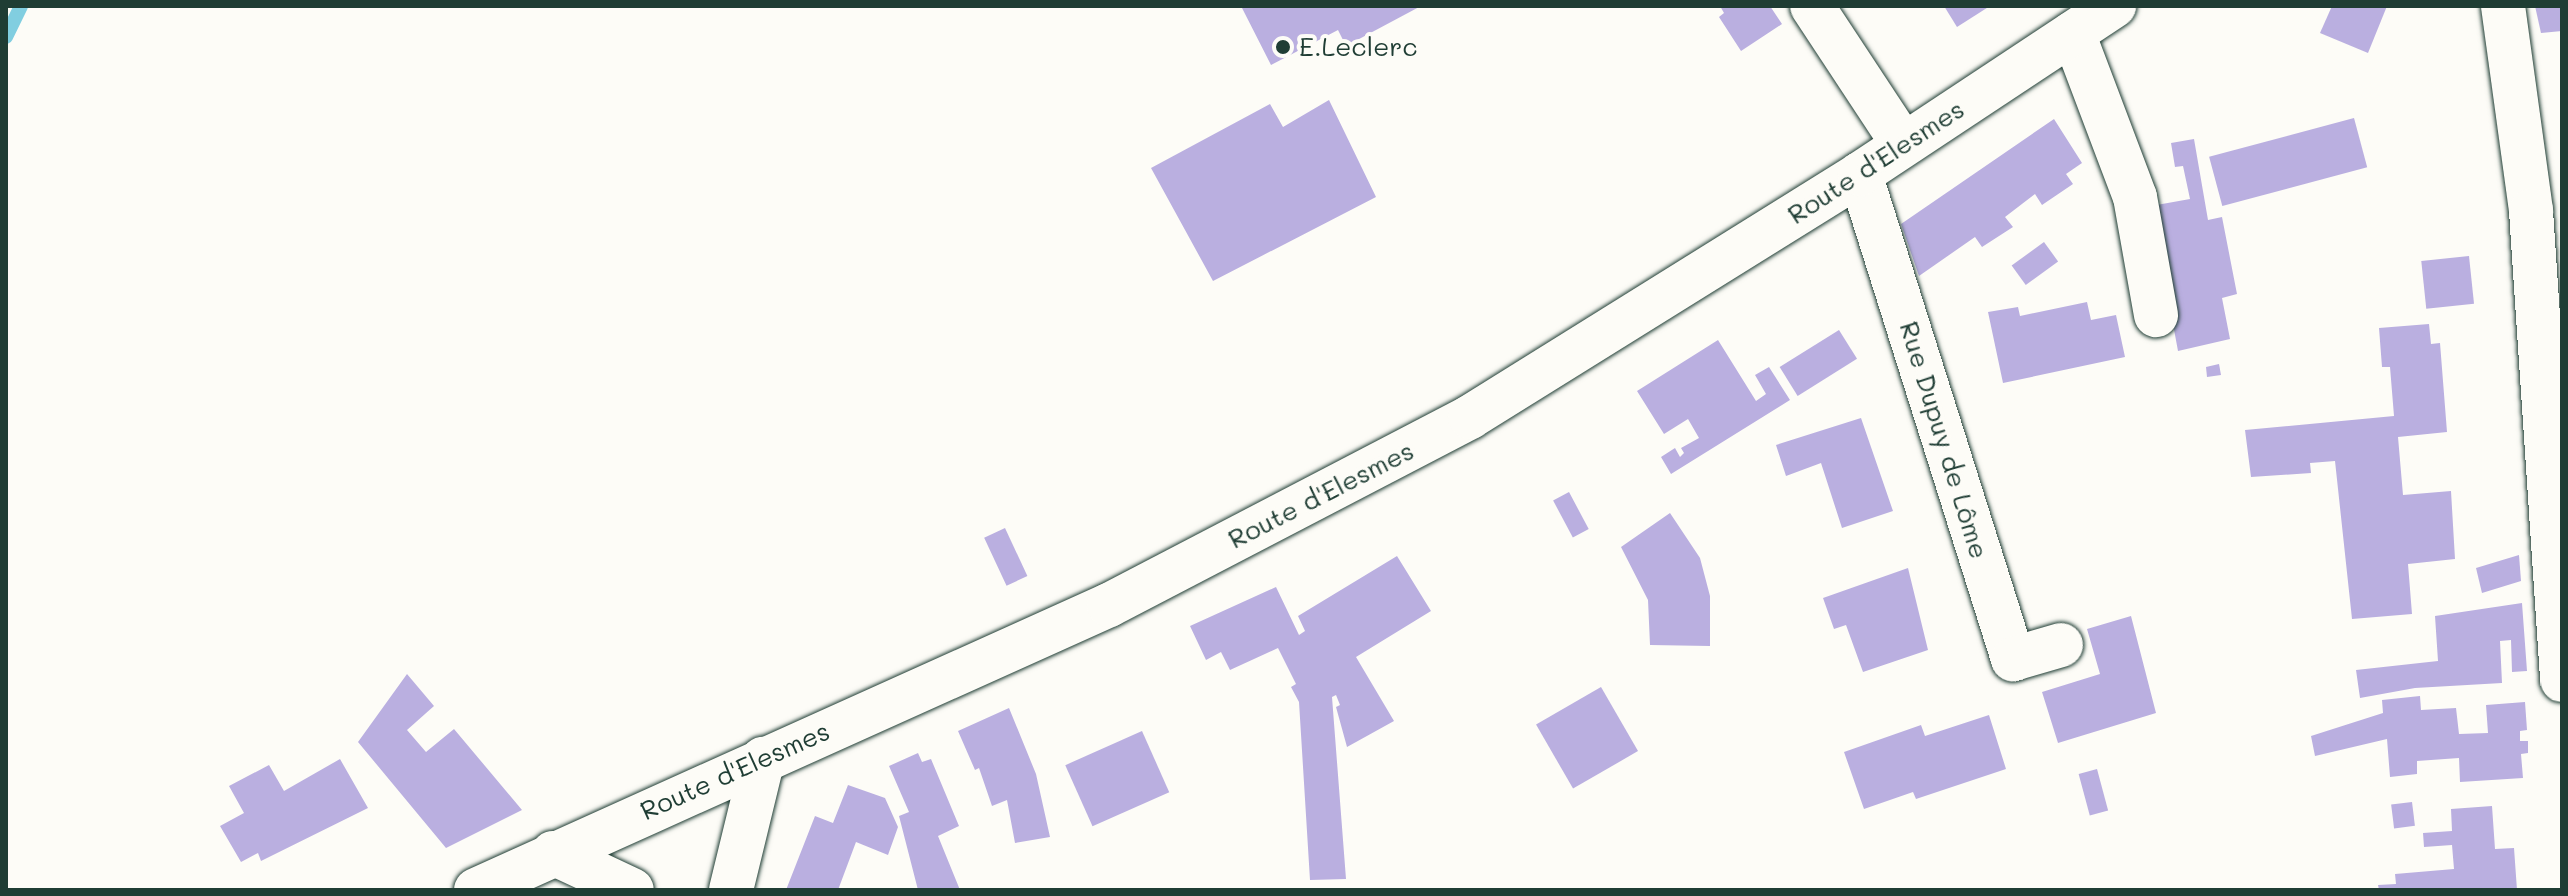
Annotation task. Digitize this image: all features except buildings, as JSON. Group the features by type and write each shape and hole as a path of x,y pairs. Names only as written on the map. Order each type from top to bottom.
{"street":[{"path":"1812,6 1903,144"},
{"name":"Route d'Elesmes","path":"476,890 1109,605 1470,417 1860,174 2114,6"},
{"path":"2503,6 2531,211 2548,299 2562,680"},
{"path":"2073,33 2135,197 2156,315"},
{"name":"Rue Dupuy de Lôme","path":"1860,174 2013,659 2061,645"},
{"path":"731,890 763,759"},
{"path":"553,853 632,890"}],"waterway":[{"path":"6,37 21,6"}],"place":[{"name":"E.Leclerc","path":"1283,47"}]}
